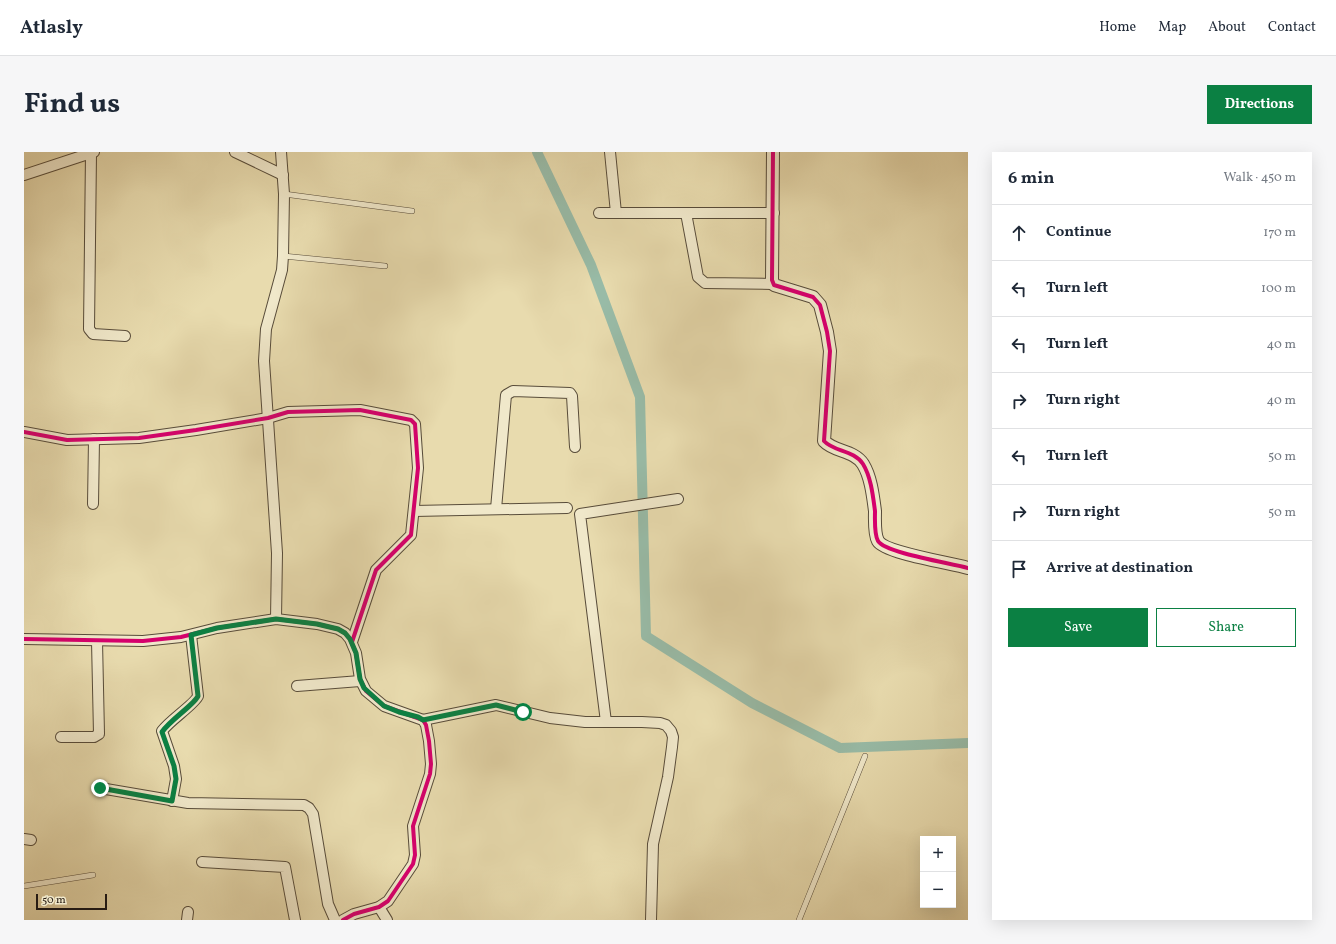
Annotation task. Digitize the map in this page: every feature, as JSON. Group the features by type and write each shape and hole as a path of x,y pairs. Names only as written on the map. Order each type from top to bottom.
{"street":[{"path":"24,175 92,152 89,329 92,334 124,336"},
{"path":"235,152 283,175"},
{"path":"276,619 277,553 264,361 266,329 282,270 284,194 281,152"},
{"path":"610,152 616,213"},
{"path":"773,152 773,284"},
{"path":"599,213 774,213"},
{"path":"686,213 698,277 701,281 704,283 773,284 813,297 820,305 830,351 823,439 826,444 851,454 862,463 867,473 873,499 877,540 882,546 892,551 968,568"},
{"path":"496,509 502,427 506,395 508,393 514,391 570,393 572,396 575,447"},
{"path":"24,432 67,440 153,436 268,418 288,412 360,410 411,420 415,424 418,465 411,537 376,570 352,642"},
{"path":"93,504 94,439"},
{"path":"606,722 580,514 678,499"},
{"path":"414,511 567,508"},
{"path":"24,639 143,641 191,635 217,628 276,619 303,622 338,629 345,633 352,642 360,682 366,691 384,706 423,720 496,705 550,718 585,722 660,723 666,725 671,731 673,737 668,777 653,844 651,920"},
{"path":"172,801 176,779 174,766 162,732 175,717 196,701 198,696 191,635"},
{"path":"61,737 94,737 99,734 97,641"},
{"path":"297,686 360,682"},
{"path":"343,920 354,914 379,908 388,901 413,864 415,855 413,826 430,774 431,764 429,741 426,725 423,720"},
{"path":"100,788 188,803 304,805 309,808 313,814 328,904 334,920"},
{"path":"202,862 285,867 295,920"},
{"path":"379,908 387,920"}],"lane":[{"path":"284,194 412,211"},
{"path":"283,256 385,266"},
{"path":"799,920 865,756"},
{"path":"24,886 93,875"}],"waterway":[{"path":"537,152 591,265 640,397 646,636 752,703 840,748 968,743"}],"cycle path":[{"path":"773,152 772,280 774,285 813,297 820,305 830,351 824,441 828,445 855,456 866,469 871,487 875,511 875,531 878,541 893,550 968,568"},
{"path":"24,432 67,440 139,438 268,418 288,412 360,410 411,420 415,424 418,468 411,535 376,570 352,642"},
{"path":"24,639 143,641 181,637 217,628 276,619 317,624 338,629 345,633 350,639 356,653 360,679 366,691 384,706 423,720 426,725 429,741 431,764 430,774 413,826 415,855 413,864 388,901 379,907 354,914 343,920"}],"route":[{"path":"100,788 172,801 176,779 174,766 162,732 175,717 196,701 198,696 191,635 217,628 283,619 296,620 338,629 345,633 352,642 356,653 360,679 366,691 384,706 423,720 496,705 523,712"}]}
